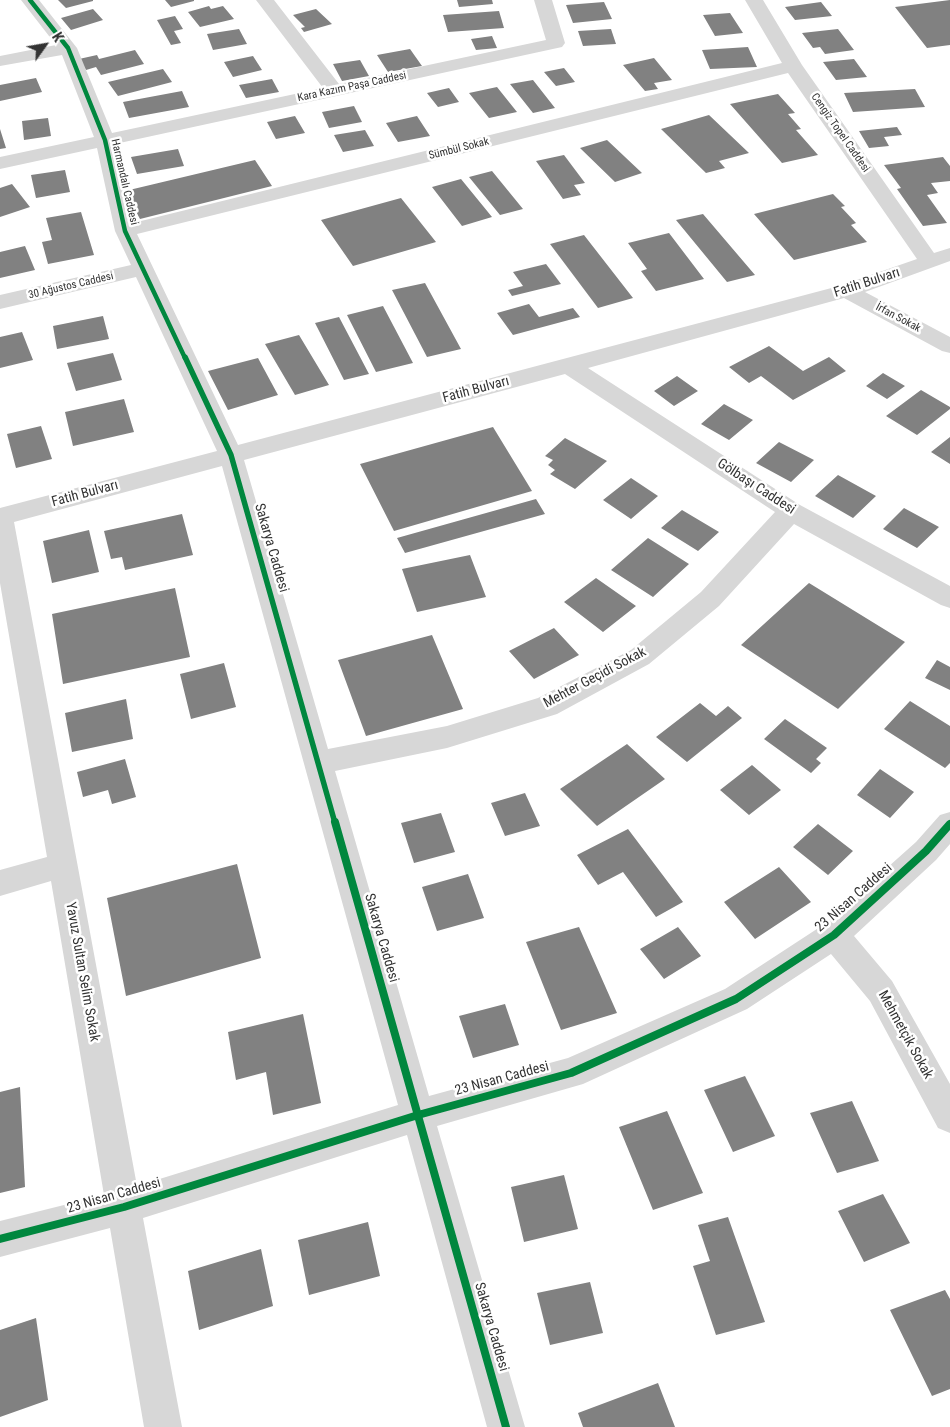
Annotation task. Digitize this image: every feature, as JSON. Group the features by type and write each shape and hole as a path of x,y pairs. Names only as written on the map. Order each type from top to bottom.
{"street":[{"name":"Harmandalı Caddesi","path":"30,0 68,48 105,140 125,231 232,455"},
{"path":"265,0 335,91"},
{"name":"Kara Kazım Paşa Caddesi","path":"0,163 556,43 543,0"},
{"name":"Cengiz Topel Caddesi","path":"754,0 793,66 940,258"},
{"path":"0,61 68,48"},
{"name":"Sümbül Sokak","path":"125,231 793,66"},
{"name":"Fatih Bulvarı","path":"1,517 847,290 940,258"},
{"name":"30 Ağustos Caddesi","path":"0,302 143,269"},
{"name":"İrfan Sokak","path":"847,290 950,346"},
{"name":"Gölbaşı Caddesi","path":"568,365 791,510 950,598"},
{"name":"Sakarya Caddesi","path":"232,455 506,1427"},
{"name":"Mehter Geçidi Sokak","path":"318,763 447,737 547,706 640,657 710,599 791,510"},
{"name":"Yavuz Sultan Selim Sokak","path":"1,517 162,1427"},
{"name":"23 Nisan Caddesi","path":"0,1239 124,1208 418,1114 571,1073 736,1000 834,935 926,851 950,824"},
{"path":"0,883 63,865"},
{"name":"Mehmetçik Sokak","path":"834,935 881,991 950,1117"}],"building":[{"path":"58,0 93,0 93,1 66,8"},
{"path":"165,0 194,0 194,1 171,7"},
{"path":"457,0 492,0 493,4 459,7"},
{"path":"950,0 950,45 927,48 895,7"},
{"path":"604,2 612,19 573,23 566,5"},
{"path":"821,2 832,16 795,20 785,7"},
{"path":"209,6 211,9 223,6 234,19 200,27 188,12"},
{"path":"93,9 103,20 71,30 61,18"},
{"path":"316,9 332,24 304,32 301,28 305,27 293,15"},
{"path":"499,11 504,28 448,32 443,15"},
{"path":"730,13 743,33 715,36 703,15"},
{"path":"175,16 183,29 174,31 181,43 171,45 157,20"},
{"path":"239,29 247,44 213,50 207,34"},
{"path":"611,29 616,44 583,46 578,31"},
{"path":"838,29 854,50 825,54 820,47 813,48 802,33"},
{"path":"492,36 497,48 476,50 471,39"},
{"path":"748,47 757,67 710,69 702,50"},
{"path":"410,49 422,66 388,72 377,55"},
{"path":"135,50 144,64 101,75 96,67 86,70 79,59 97,55 99,59"},
{"path":"253,56 262,70 233,77 224,62"},
{"path":"654,58 672,80 654,83 658,89 645,91 623,65"},
{"path":"854,59 867,77 836,80 823,62"},
{"path":"360,60 369,76 342,81 333,64"},
{"path":"564,68 575,82 556,86 544,72"},
{"path":"163,69 172,82 118,96 108,82"},
{"path":"36,78 42,92 0,101 0,85"},
{"path":"272,79 279,92 246,98 239,85"},
{"path":"533,80 555,108 533,113 510,84"},
{"path":"497,87 517,112 489,118 469,93"},
{"path":"449,88 459,102 438,107 427,93"},
{"path":"915,89 925,107 853,112 844,93"},
{"path":"182,91 189,107 129,118 123,102"},
{"path":"778,94 795,113 788,114 801,129 796,130 818,155 782,163 730,104"},
{"path":"354,106 362,122 329,128 322,112"},
{"path":"709,115 749,153 719,161 725,168 706,173 661,129"},
{"path":"295,116 305,133 276,139 267,122"},
{"path":"417,116 430,136 398,142 386,123"},
{"path":"48,118 51,136 24,140 22,121"},
{"path":"897,127 902,135 884,137 889,146 869,148 859,131"},
{"path":"0,129 6,148 0,149"},
{"path":"365,130 374,146 343,152 334,135"},
{"path":"607,140 642,173 615,182 580,148"},
{"path":"178,149 184,166 137,174 131,157"},
{"path":"564,155 585,183 574,185 581,195 563,199 536,161"},
{"path":"943,157 950,166 950,181 931,183 938,193 927,195 947,223 923,226 897,189 901,188 884,165"},
{"path":"255,160 272,186 140,219 125,191"},
{"path":"65,170 70,192 36,198 31,175"},
{"path":"492,171 523,209 500,215 469,177"},
{"path":"461,179 492,217 462,226 432,187"},
{"path":"12,184 30,207 0,217 0,188"},
{"path":"833,194 845,206 841,207 856,223 851,225 867,242 794,260 754,214"},
{"path":"401,198 436,242 353,266 321,220"},
{"path":"81,212 94,255 48,264 42,242 52,240 46,218"},
{"path":"703,214 755,275 727,282 676,220"},
{"path":"669,233 704,279 656,291 641,271 647,269 628,243"},
{"path":"584,235 633,298 598,308 550,244"},
{"path":"25,246 35,270 0,278 0,252"},
{"path":"546,264 561,284 512,296 508,290 523,286 513,272"},
{"path":"425,283 461,349 427,357 392,290"},
{"path":"529,304 539,317 573,308 580,317 513,335 497,313"},
{"path":"383,306 413,363 376,372 347,315"},
{"path":"103,316 109,339 57,349 53,326"},
{"path":"339,317 369,374 344,380 315,323"},
{"path":"22,332 33,360 0,368 0,337"},
{"path":"299,335 329,385 295,395 265,344"},
{"path":"769,346 803,371 829,357 846,371 793,400 761,376 749,383 729,367"},
{"path":"113,353 122,380 76,391 67,363"},
{"path":"258,358 278,395 228,410 208,371"},
{"path":"883,373 905,386 887,399 866,386"},
{"path":"677,376 698,391 674,406 654,391"},
{"path":"921,390 950,407 950,409 917,435 886,416"},
{"path":"124,399 134,432 73,446 65,412"},
{"path":"724,404 753,420 729,440 701,424"},
{"path":"41,426 52,459 16,468 7,434"},
{"path":"493,427 532,491 394,531 360,464"},
{"path":"950,437 950,464 931,452"},
{"path":"565,438 607,461 575,489 550,474 555,470 548,465 553,460 545,456"},
{"path":"779,442 814,460 791,482 756,463"},
{"path":"838,475 876,496 853,518 815,496"},
{"path":"631,478 658,496 631,519 603,500"},
{"path":"536,499 545,514 405,553 397,538"},
{"path":"904,508 939,527 917,548 883,529"},
{"path":"682,510 719,532 698,551 661,528"},
{"path":"182,514 193,555 125,570 122,557 111,559 104,531"},
{"path":"89,530 99,572 52,583 43,541"},
{"path":"648,538 689,564 653,597 611,570"},
{"path":"470,555 486,597 417,612 402,569"},
{"path":"596,578 636,606 603,632 564,602"},
{"path":"809,583 905,642 838,709 741,645"},
{"path":"175,588 190,657 63,684 52,614"},
{"path":"554,628 579,655 534,679 509,651"},
{"path":"432,635 463,709 366,736 338,660"},
{"path":"937,660 950,667 950,690 925,678"},
{"path":"224,663 236,707 191,719 180,674"},
{"path":"126,699 133,739 72,752 65,713"},
{"path":"910,701 950,726 950,763 945,768 884,729"},
{"path":"700,703 716,716 728,706 742,718 687,762 656,737"},
{"path":"785,719 827,748 816,759 821,763 811,773 764,739"},
{"path":"627,744 665,779 597,826 560,789"},
{"path":"125,759 136,797 112,804 108,790 83,797 77,772"},
{"path":"752,765 781,790 749,815 720,790"},
{"path":"880,769 914,792 890,818 857,795"},
{"path":"525,793 540,826 505,836 491,803"},
{"path":"441,813 455,852 414,863 401,823"},
{"path":"818,824 853,851 828,875 793,847"},
{"path":"628,829 683,902 656,917 623,872 598,885 577,855"},
{"path":"237,864 261,958 126,996 107,898"},
{"path":"779,867 811,902 755,939 724,902"},
{"path":"468,874 484,918 437,931 422,887"},
{"path":"579,927 617,1013 561,1030 526,942"},
{"path":"678,927 701,956 664,979 640,949"},
{"path":"505,1004 519,1045 473,1058 459,1016"},
{"path":"303,1014 321,1103 273,1115 266,1072 236,1080 228,1032"},
{"path":"745,1076 775,1136 733,1152 704,1090"},
{"path":"20,1087 25,1187 0,1193 0,1092"},
{"path":"852,1101 879,1161 837,1173 810,1113"},
{"path":"667,1111 703,1193 653,1210 619,1127"},
{"path":"564,1175 578,1229 524,1242 511,1187"},
{"path":"883,1194 910,1243 864,1262 838,1211"},
{"path":"728,1217 765,1322 716,1335 693,1266 710,1261 698,1225"},
{"path":"368,1222 380,1276 309,1295 298,1240"},
{"path":"261,1249 273,1306 199,1330 188,1271"},
{"path":"590,1282 603,1333 550,1345 537,1293"},
{"path":"945,1290 950,1299 950,1389 932,1396 890,1310"},
{"path":"36,1318 48,1400 0,1417 0,1330"},
{"path":"658,1383 675,1427 583,1427 578,1413"}],"cycle path":[{"path":"30,0 68,48 105,140 125,231 231,455 506,1427"},
{"path":"0,1239 124,1207 418,1115 571,1073 736,999 834,935 926,851 950,824"}]}
